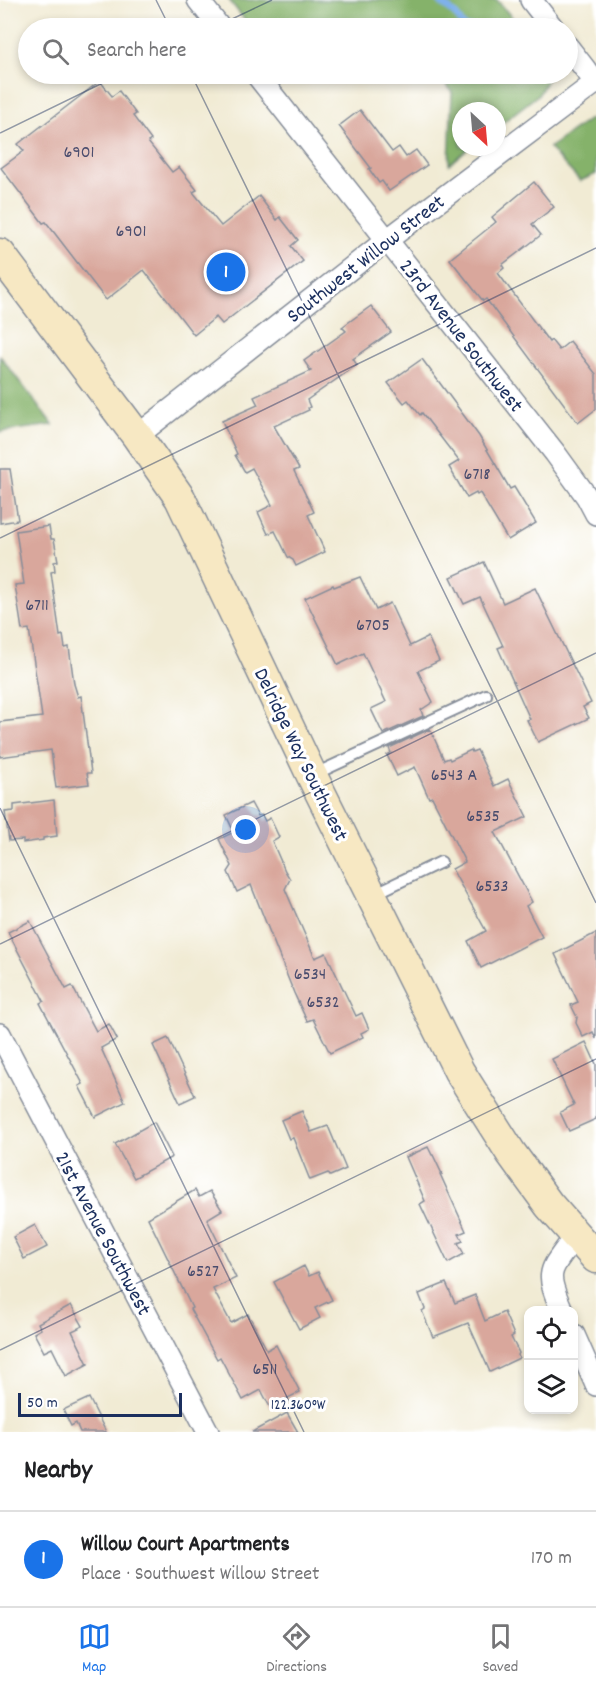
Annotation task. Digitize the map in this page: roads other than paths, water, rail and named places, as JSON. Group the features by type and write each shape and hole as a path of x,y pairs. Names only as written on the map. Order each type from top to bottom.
{"main road":[{"name":"Delridge Way Southwest","path":"0,254 137,436 180,498 312,776 470,1089 517,1162 575,1236 596,1258"}],"street":[{"path":"198,0 212,18"},
{"path":"531,0 545,18"},
{"path":"578,61 596,83"},
{"name":"Southwest Willow Street","path":"137,436 387,240 596,83"},
{"name":"23rd Avenue Southwest","path":"264,84 555,453 596,514"},
{"name":"21st Avenue Southwest","path":"0,1034 208,1432"},
{"path":"560,1306 551,1286 551,1272 575,1236"},
{"path":"578,1346 596,1384"}],"lane":[{"path":"312,776 486,695"},
{"path":"371,895 441,862"}],"waterway":[{"path":"438,0 458,18"}],"place":[{"name":"Willow Court Apartments","path":"226,272"}]}
